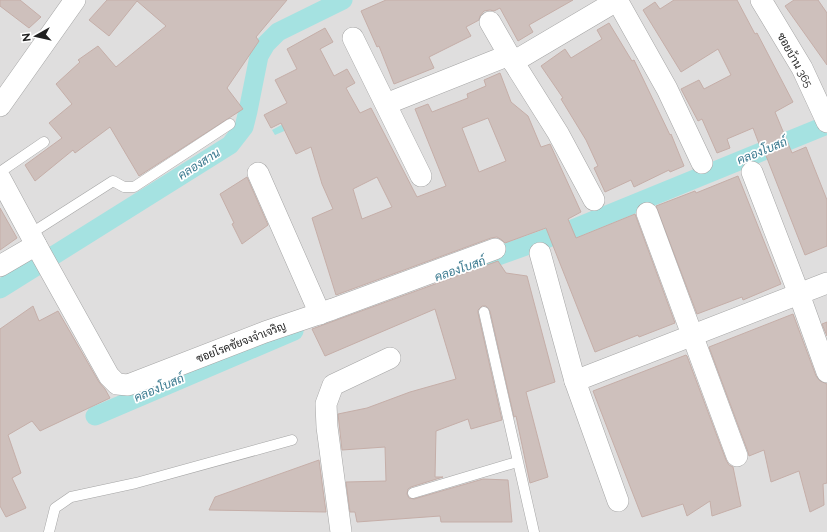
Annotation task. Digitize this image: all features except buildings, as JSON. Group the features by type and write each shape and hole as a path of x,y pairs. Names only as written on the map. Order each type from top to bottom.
{"street":[{"path":"0,106 75,0"},
{"path":"386,104 511,59 618,0 667,89 702,163"},
{"name":"ซอยบ้าน 365","path":"760,0 802,68 827,122"},
{"path":"490,22 511,59 558,133 594,200"},
{"path":"353,38 421,176"},
{"path":"752,172 827,372"},
{"path":"258,173 320,314"},
{"name":"ซอยโรคชัยจงจำเจริญ","path":"0,178 109,376 117,384 128,385 265,332 320,314 494,249"},
{"path":"647,213 737,456"},
{"path":"0,266 39,251"},
{"path":"540,253 575,381 618,501"},
{"path":"575,381 827,283"},
{"path":"341,532 327,427 326,404 333,385 390,358"}],"lane":[{"path":"39,251 113,181 124,187 134,187 230,124"},
{"path":"0,172 44,142"},
{"path":"484,312 534,532"},
{"path":"50,532 55,508 71,497 136,483 292,440"},
{"path":"412,493 518,462"}],"shaded area":[{"path":"0,0 827,0 827,532 0,532"}],"water":[{"path":"302,114 305,122 275,135 272,130"}],"waterway":[{"name":"คลองสาน","path":"0,289 230,145 244,127 259,56 266,44 278,32 343,0"},
{"name":"คลองโบสถ์","path":"481,262 565,232 827,125"},
{"name":"คลองโบสถ์","path":"95,416 294,331"}]}
